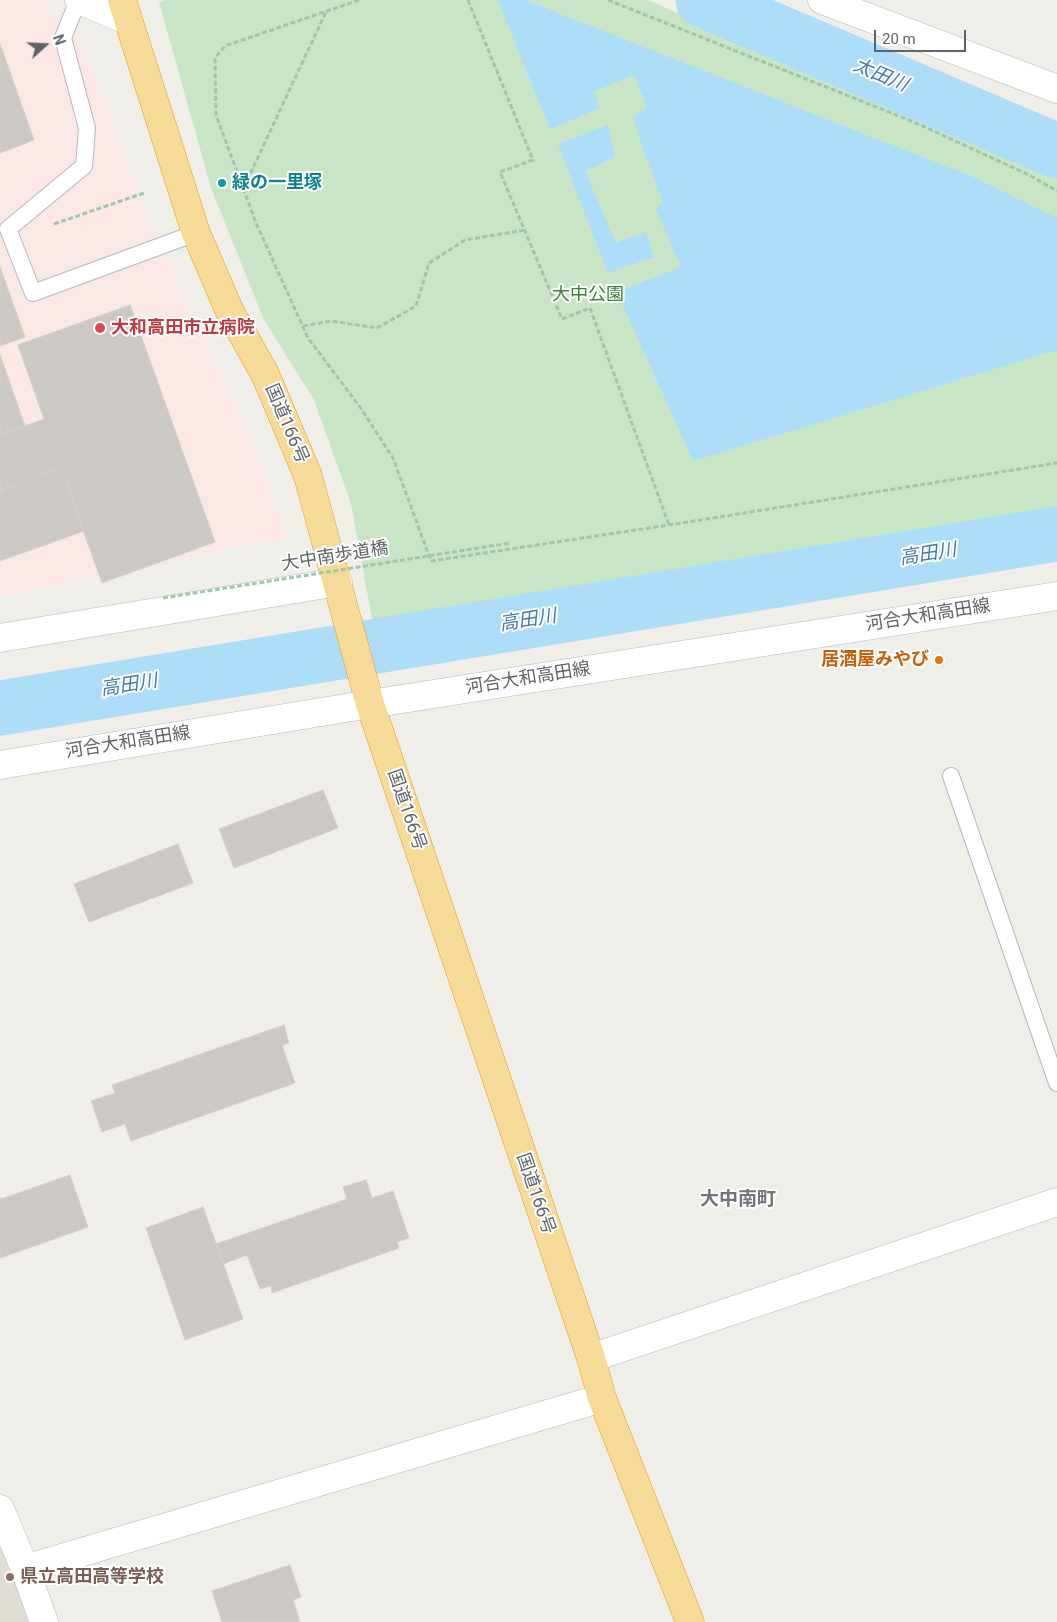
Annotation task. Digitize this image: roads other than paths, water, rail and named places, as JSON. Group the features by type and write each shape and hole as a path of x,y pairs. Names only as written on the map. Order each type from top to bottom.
{"highway":[{"name":"国道166号","path":"125,9 196,233 230,312 265,374 308,476 367,693 591,1358 602,1398 690,1622"}],"street":[{"path":"78,0 125,9"},
{"path":"822,0 1057,89"},
{"path":"0,638 338,582"},
{"name":"河合大和高田線","path":"0,764 367,693 1057,596"},
{"path":"591,1358 1057,1202"},
{"path":"25,1569 602,1398"},
{"path":"0,1509 25,1569 44,1622"}],"lane":[{"path":"78,0 62,38 87,128 84,166 8,229 33,293 196,233"},
{"path":"951,776 1057,1083"}],"water":[{"path":"498,0 525,0 973,177 1057,218 1057,350 693,461 617,292 681,267 656,209 663,202 633,117 647,108 634,75 594,91 600,108 550,129"},
{"path":"608,125 615,157 585,171 616,243 646,232 654,257 608,273 558,144"}],"waterway":[{"name":"太田川","path":"703,0 1057,151"},
{"name":"高田川","path":"0,708 1057,534"}],"place":[{"name":"緑の一里塚","path":"222,183"},
{"name":"大和高田市立病院","path":"100,328"},
{"name":"居酒屋みやび","path":"939,660"},
{"name":"県立高田高等学校","path":"10,1577"}],"district":[{"name":"大中南町","path":"738,1200"}],"park label":[{"name":"大中公園","path":"588,295"}]}
